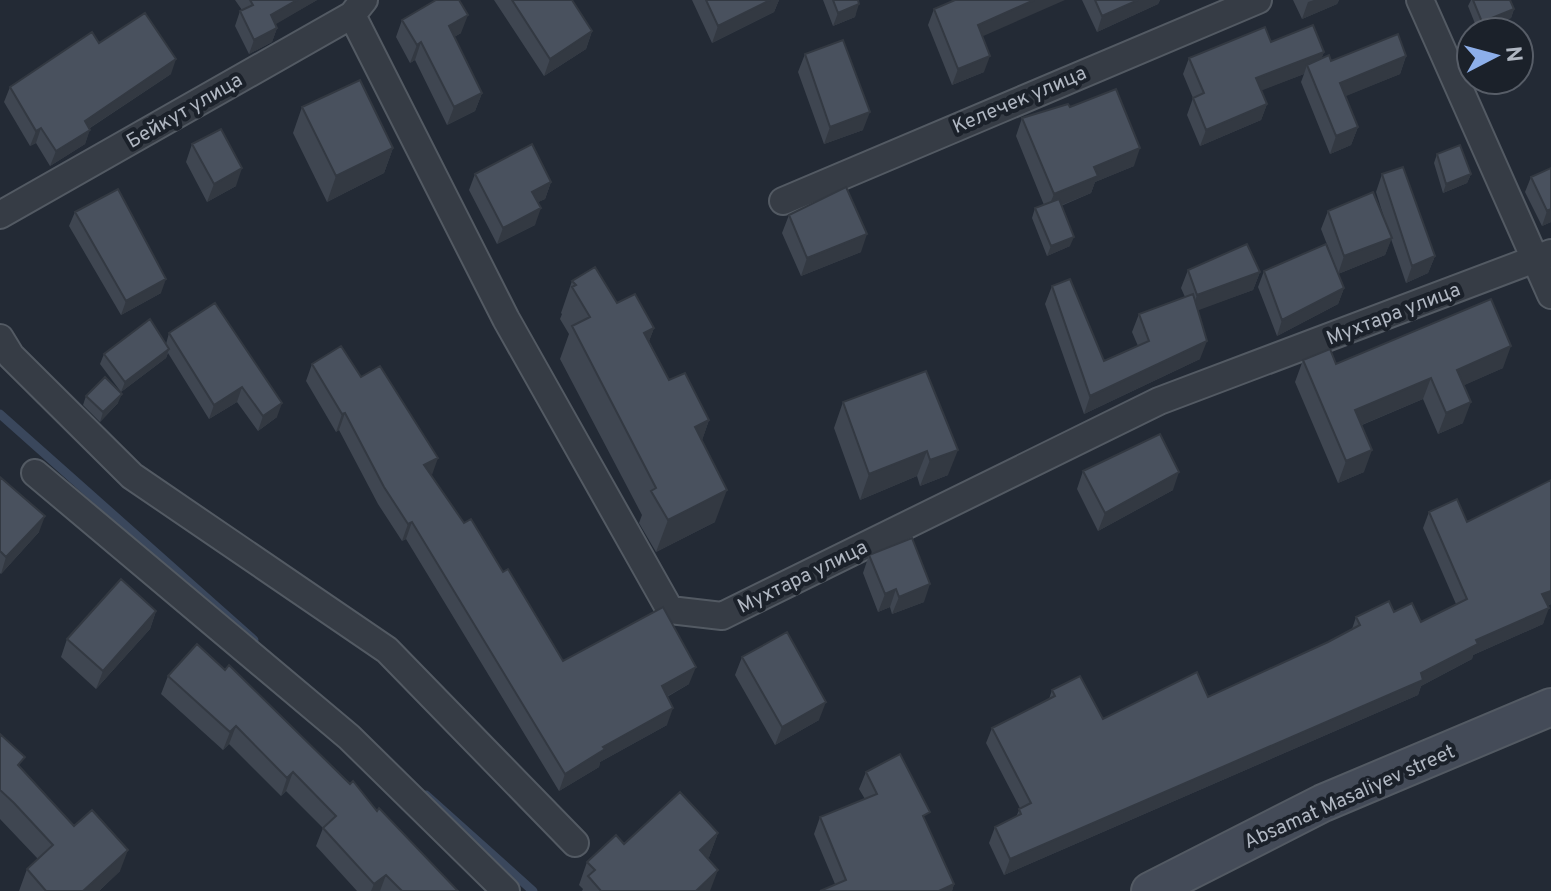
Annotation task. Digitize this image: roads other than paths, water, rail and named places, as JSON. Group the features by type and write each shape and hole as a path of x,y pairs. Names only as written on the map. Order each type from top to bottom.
{"street":[{"name":"Келечек улица","path":"783,201 1258,0"},
{"path":"1420,0 1542,256 1551,295"},
{"name":"Мухтара улица","path":"358,7 506,319 670,610 722,616 1159,401 1542,256"},
{"name":"Бейкут улица","path":"0,215 358,7"},
{"path":"0,338 11,356 132,476 387,650 575,843"},
{"path":"35,473 349,737 506,891"},
{"name":"Absamat Masaliyev street","path":"1150,891 1323,803 1551,707"}],"waterway":[{"path":"0,414 254,640"},
{"path":"426,795 533,891"}]}
